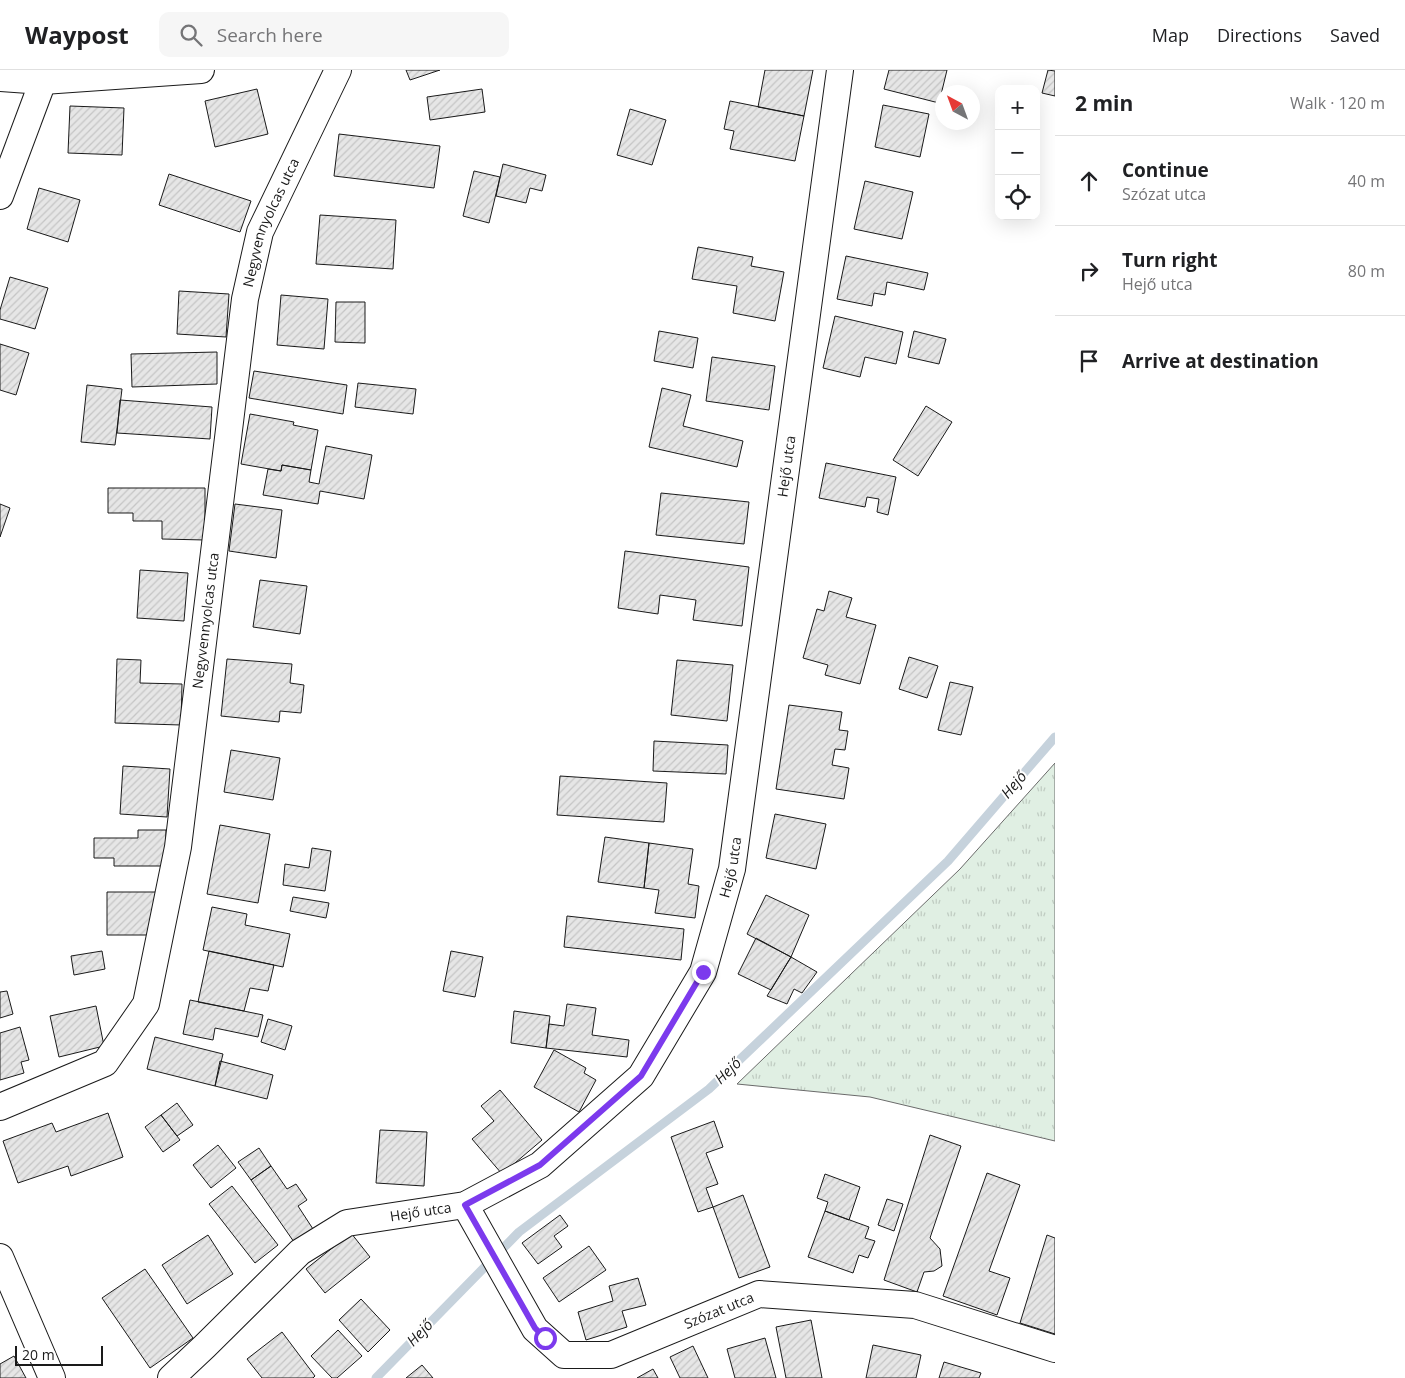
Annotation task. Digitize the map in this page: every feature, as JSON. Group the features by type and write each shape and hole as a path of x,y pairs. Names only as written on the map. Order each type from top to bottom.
{"street":[{"path":"0,78 43,81 201,70"},
{"name":"Negyvennyolcas utca","path":"0,1107 105,1063 146,1004 178,847 245,299 260,232 338,70"},
{"name":"Hejő utca","path":"171,1378 300,1252 347,1223 465,1205 540,1165 641,1076 703,972 732,868 840,70"},
{"path":"0,196 43,81"},
{"name":"Szózat utca","path":"465,1205 535,1328 564,1355 611,1355 759,1294 915,1305 1055,1349"},
{"path":"0,1257 52,1378"}],"green space":[{"path":"1055,763 1055,1141 870,1097 737,1084 960,869"}],"building":[{"path":"406,70 440,70 410,80"},
{"path":"765,70 813,70 804,116 758,107"},
{"path":"889,70 947,70 943,85 935,85 935,102 884,89"},
{"path":"1048,70 1055,71 1055,96 1042,93"},
{"path":"257,89 268,134 215,147 205,101"},
{"path":"482,89 485,112 430,120 427,97"},
{"path":"730,101 804,116 795,161 730,149 734,131 724,129"},
{"path":"883,105 929,114 920,157 875,147"},
{"path":"70,106 124,108 122,155 68,153"},
{"path":"630,109 666,120 652,165 617,155"},
{"path":"339,134 440,146 434,188 334,176"},
{"path":"503,164 546,175 542,191 530,188 526,203 496,196"},
{"path":"474,171 500,177 489,223 463,216"},
{"path":"169,174 251,201 240,232 159,205"},
{"path":"865,181 913,192 902,239 854,229"},
{"path":"39,188 80,200 68,242 27,229"},
{"path":"320,215 396,220 393,269 316,264"},
{"path":"698,247 753,257 751,266 784,272 775,321 733,313 737,286 692,279"},
{"path":"846,256 928,273 924,290 887,282 885,295 874,293 872,306 837,299"},
{"path":"10,277 48,288 35,329 0,319 0,310"},
{"path":"179,291 229,294 226,337 177,334"},
{"path":"281,295 328,299 324,349 277,345"},
{"path":"336,302 365,302 365,343 335,342"},
{"path":"835,316 903,332 896,364 865,357 860,377 823,368"},
{"path":"659,331 698,338 693,368 654,361"},
{"path":"914,331 946,339 939,364 908,357"},
{"path":"0,344 29,353 16,395 0,390"},
{"path":"217,352 217,384 132,387 131,354"},
{"path":"712,357 775,366 769,410 706,401"},
{"path":"254,371 347,385 343,414 249,398"},
{"path":"358,383 416,389 413,414 355,407"},
{"path":"87,385 122,389 115,445 81,442"},
{"path":"662,388 691,395 683,426 743,441 737,467 649,447"},
{"path":"120,400 212,407 210,439 117,433"},
{"path":"926,406 952,422 918,476 893,460"},
{"path":"250,414 294,422 293,425 318,430 311,470 282,465 281,471 241,464"},
{"path":"326,446 372,455 364,499 320,491 318,504 263,495 268,469 281,471 282,465 311,470 309,482 319,484"},
{"path":"826,463 896,477 888,515 877,512 879,499 867,497 865,507 819,498"},
{"path":"108,488 205,488 205,540 162,539 162,521 133,521 133,513 108,513"},
{"path":"661,493 749,502 744,544 656,535"},
{"path":"0,504 10,508 0,537"},
{"path":"235,504 282,510 276,558 229,551"},
{"path":"625,551 749,567 742,626 693,620 696,600 660,595 658,614 618,608"},
{"path":"140,570 188,573 184,621 137,618"},
{"path":"260,580 307,586 300,634 253,627"},
{"path":"829,591 852,598 846,617 876,625 860,684 825,675 828,665 803,658 817,609 824,611"},
{"path":"909,657 938,666 927,698 899,689"},
{"path":"117,659 141,660 140,683 182,684 181,725 115,723"},
{"path":"227,659 292,664 290,683 304,685 301,713 280,711 279,722 221,716"},
{"path":"677,660 733,665 727,721 671,715"},
{"path":"950,682 973,687 961,735 938,730"},
{"path":"789,705 842,712 839,730 848,731 845,750 835,749 832,765 849,768 844,799 776,789"},
{"path":"654,741 728,745 726,774 653,771"},
{"path":"231,750 280,758 273,800 224,792"},
{"path":"123,766 170,769 167,817 120,814"},
{"path":"560,776 667,783 664,822 557,815"},
{"path":"775,814 826,824 816,869 766,858"},
{"path":"220,825 270,834 258,903 207,894"},
{"path":"138,830 166,830 166,866 114,866 114,858 94,858 94,838 138,838"},
{"path":"605,837 649,843 644,888 598,882"},
{"path":"649,843 693,849 688,884 699,886 695,918 655,913 659,890 644,888"},
{"path":"312,848 331,851 325,891 283,885 285,864 309,868"},
{"path":"107,892 156,892 155,935 107,935"},
{"path":"766,895 809,915 791,957 747,934"},
{"path":"293,897 329,903 326,918 290,911"},
{"path":"212,907 247,914 245,925 290,934 283,967 203,950"},
{"path":"567,916 684,929 681,960 564,947"},
{"path":"756,938 791,957 771,990 738,974"},
{"path":"102,951 105,969 74,975 71,956"},
{"path":"209,951 274,965 268,991 250,988 244,1011 198,1002"},
{"path":"451,951 483,957 475,997 443,991"},
{"path":"791,957 817,972 802,993 794,989 787,1004 767,996"},
{"path":"7,991 13,1014 0,1018 0,992"},
{"path":"190,1000 263,1015 258,1037 215,1028 213,1040 183,1034"},
{"path":"567,1004 596,1008 592,1035 629,1040 627,1057 546,1048 549,1024 564,1026"},
{"path":"96,1006 104,1046 59,1057 50,1016"},
{"path":"514,1011 550,1016 546,1048 511,1043"},
{"path":"268,1019 292,1026 285,1050 261,1042"},
{"path":"20,1027 29,1060 21,1062 24,1073 0,1080 0,1033"},
{"path":"155,1037 223,1054 215,1086 147,1069"},
{"path":"554,1050 586,1068 584,1073 596,1080 579,1112 534,1087"},
{"path":"220,1061 273,1075 267,1099 215,1086"},
{"path":"500,1090 542,1140 502,1174 472,1139 494,1121 481,1106"},
{"path":"177,1103 193,1125 177,1136 161,1115"},
{"path":"108,1113 123,1157 71,1176 68,1166 18,1183 3,1141 52,1123 56,1132"},
{"path":"161,1115 180,1140 163,1152 145,1127"},
{"path":"714,1121 723,1147 706,1153 718,1184 706,1188 713,1207 698,1212 671,1137"},
{"path":"380,1130 427,1132 424,1186 376,1183"},
{"path":"930,1135 961,1146 930,1238 940,1249 942,1266 934,1271 924,1272 917,1292 884,1280"},
{"path":"218,1145 236,1168 211,1188 193,1165"},
{"path":"259,1148 271,1166 251,1180 238,1162"},
{"path":"271,1166 287,1189 296,1184 307,1200 298,1206 313,1229 294,1242 251,1180"},
{"path":"987,1173 1020,1185 989,1271 1010,1278 997,1315 943,1296"},
{"path":"825,1174 860,1187 849,1220 825,1211 828,1202 817,1198"},
{"path":"232,1186 278,1245 255,1263 209,1204"},
{"path":"743,1195 770,1267 739,1278 713,1207"},
{"path":"887,1199 903,1204 894,1231 878,1225"},
{"path":"825,1211 869,1227 865,1238 875,1241 868,1258 859,1255 853,1273 808,1257"},
{"path":"560,1215 568,1226 554,1236 562,1247 538,1264 522,1243"},
{"path":"351,1233 370,1257 325,1293 306,1269"},
{"path":"208,1235 233,1274 187,1304 162,1265"},
{"path":"1047,1235 1055,1238 1055,1334 1020,1323"},
{"path":"589,1246 606,1270 559,1302 543,1278"},
{"path":"145,1269 193,1338 150,1368 102,1298"},
{"path":"638,1278 646,1305 622,1311 627,1327 586,1340 578,1312 613,1301 609,1286"},
{"path":"361,1299 390,1330 368,1352 339,1320"},
{"path":"811,1320 822,1378 786,1378 776,1327"},
{"path":"338,1330 362,1356 337,1378 332,1378 311,1356"},
{"path":"282,1332 315,1376 313,1378 262,1378 247,1359"},
{"path":"765,1338 776,1378 735,1378 727,1349"},
{"path":"873,1345 921,1355 916,1378 866,1378"},
{"path":"693,1346 708,1378 680,1378 670,1357"},
{"path":"14,1356 26,1378 0,1378 0,1364"},
{"path":"944,1362 981,1373 979,1378 939,1378"},
{"path":"422,1365 433,1378 406,1378"},
{"path":"653,1369 658,1378 637,1378"}],"waterway":[{"name":"Hejő","path":"376,1378 519,1232 709,1089 948,861 1055,737"}],"route":[{"path":"545,1338 535,1328 465,1205 540,1165 641,1076 703,972"}]}
